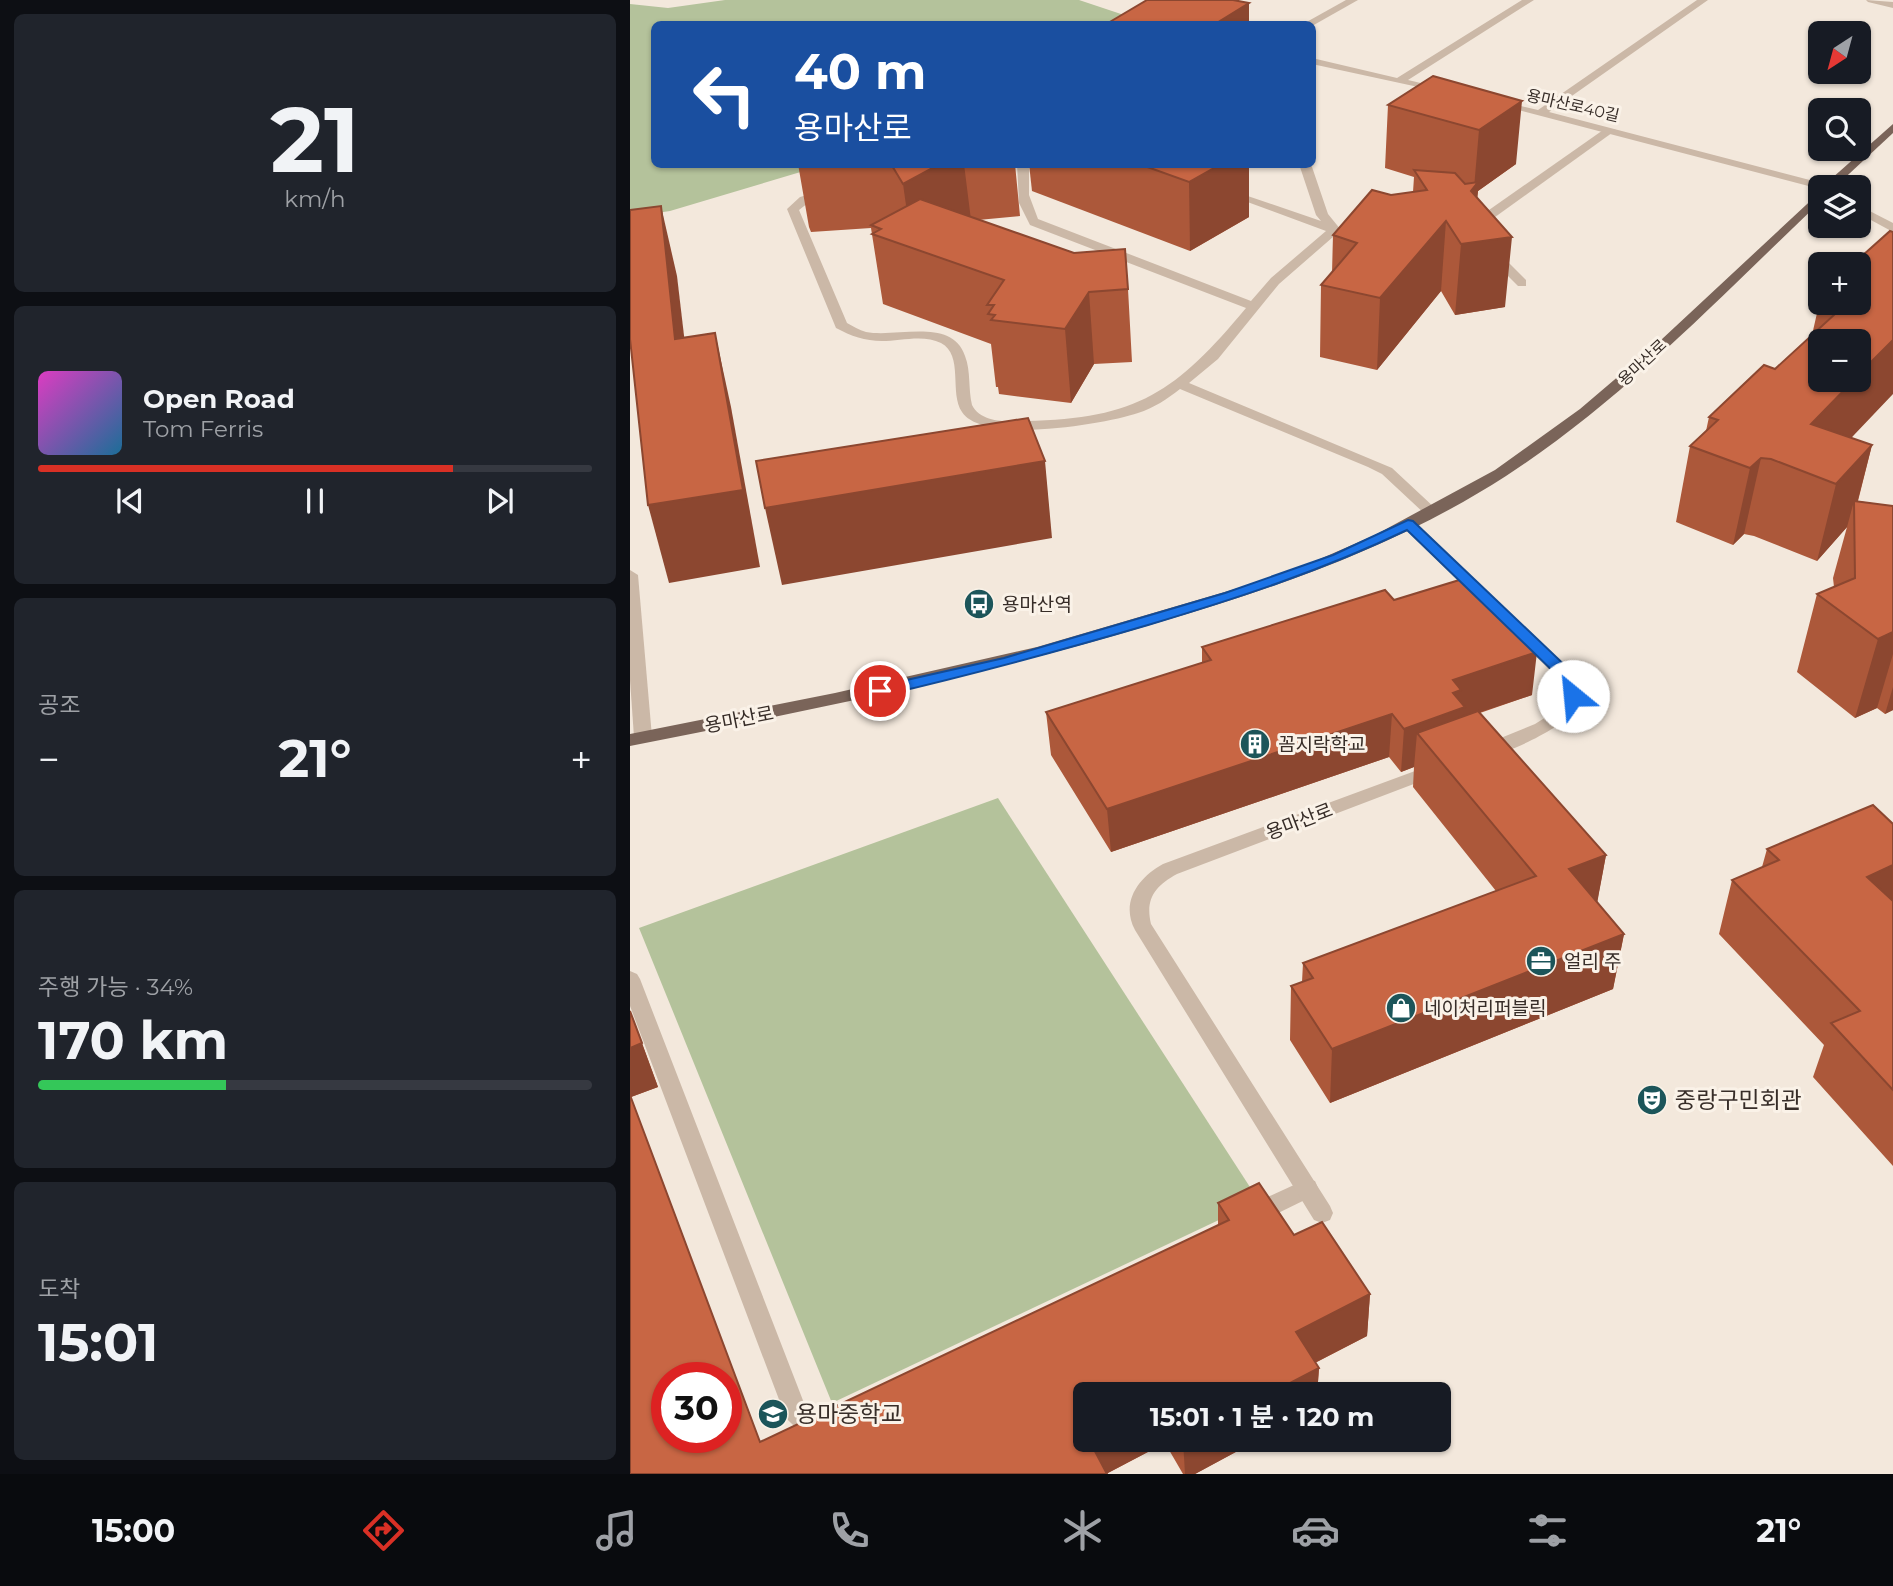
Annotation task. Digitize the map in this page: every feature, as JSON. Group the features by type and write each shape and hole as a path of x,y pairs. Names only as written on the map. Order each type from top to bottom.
{"main road":[{"path":"1840,175 1893,127"},
{"name":"용마산로","path":"637,739 880,691 1006,662 1230,596 1338,558 1432,513 1501,472 1563,430 1622,381 1808,206"}],"street":[{"path":"1314,21 1353,0"},
{"path":"1399,81 1528,0"},
{"path":"1541,113 1703,0"},
{"path":"1871,0 1893,5"},
{"path":"1316,62 1456,95 1445,102"},
{"name":"용마산로40길","path":"1492,102 1808,182"},
{"path":"1460,237 1610,130"},
{"path":"1023,168 1030,218 1072,237 1254,307"},
{"path":"1307,168 1322,215 1342,232"},
{"path":"1212,187 1342,232"},
{"path":"832,192 804,200 793,209 841,325 864,336 937,337 951,343 958,353 966,407 974,417 991,423 1017,426 1092,421 1143,407 1179,384 1213,356 1275,281 1342,232"},
{"path":"1871,215 1893,228"},
{"path":"1019,231 1047,231 1072,237 1090,251 1090,260"},
{"path":"1481,246 1499,259 1522,283"},
{"path":"1179,384 1387,471 1432,513"},
{"name":"용마산로","path":"1322,1213 1143,925 1138,912 1138,899 1144,887 1170,869 1550,724 1570,709 1573,687 1566,676 1408,524"},
{"path":"630,575 637,739"},
{"path":"630,979 795,1410 808,1425 818,1425 843,1415"},
{"path":"1232,1225 1307,1188"}],"green space":[{"path":"725,0 1079,0 1130,17 1124,21 651,21 651,168 814,168 670,211 630,217 630,4 668,8"},
{"path":"998,798 1259,1201 832,1403 639,928"}],"building":[{"path":"1147,0 1233,0 1249,3 1220,21 1111,21"},
{"path":"1433,76 1522,101 1479,130 1388,105"},
{"path":"893,168 933,168 903,184"},
{"path":"1150,168 1214,168 1189,182"},
{"path":"1414,170 1455,173 1465,184 1478,182 1471,191 1512,237 1461,244 1446,221 1380,298 1321,285 1357,243 1333,235 1372,190 1391,195 1427,190"},
{"path":"920,199 1074,253 1125,249 1128,289 1089,292 1065,329 991,320 995,315 988,314 994,305 987,305 1004,280 872,234 881,229 871,225"},
{"path":"661,206 675,339 715,333 743,490 648,505 630,339 630,210"},
{"path":"1890,231 1893,232 1893,340 1871,362 1871,329 1819,329 1834,315 1871,315 1871,252 1866,252"},
{"path":"1808,339 1808,392 1842,392 1811,424 1872,445 1836,484 1771,459 1761,458 1750,468 1690,446 1718,420 1709,417 1764,365 1775,369"},
{"path":"1028,418 1045,461 765,508 756,461"},
{"path":"1854,501 1893,506 1893,632 1878,639 1817,594 1855,578"},
{"name":"꼼지락학교","path":"1466,578 1537,652 1453,680 1461,690 1453,693 1465,707 1404,729 1392,714 1107,809 1046,712 1211,660 1202,647 1385,590 1394,600"},
{"path":"1478,711 1606,855 1569,869 1624,934 1332,1049 1291,986 1313,978 1303,963 1536,876 1417,733"},
{"path":"1873,805 1893,824 1893,865 1867,877 1893,901 1893,1090 1831,1023 1860,1011 1732,880 1779,860 1767,849"},
{"path":"630,1011 642,1043 630,1048"},
{"path":"630,1095 730,1362 651,1362 651,1453 742,1453 742,1394 760,1442 1229,1220 1218,1203 1259,1183 1294,1235 1322,1222 1370,1294 1296,1332 1319,1368 1292,1382 1073,1382 1073,1452 1095,1452 1107,1474 630,1474"}],"place":[{"name":"용마산역","path":"979,604"},
{"name":"꼼지락학교","path":"1255,744"},
{"name":"얼리 주","path":"1541,961"},
{"name":"네이처리퍼블릭","path":"1401,1008"},
{"name":"중랑구민회관","path":"1652,1100"},
{"name":"용마중학교","path":"773,1414"}],"route":[{"path":"880,691 1006,662 1230,596 1338,558 1408,524 1566,676 1573,687 1573,696"}]}
